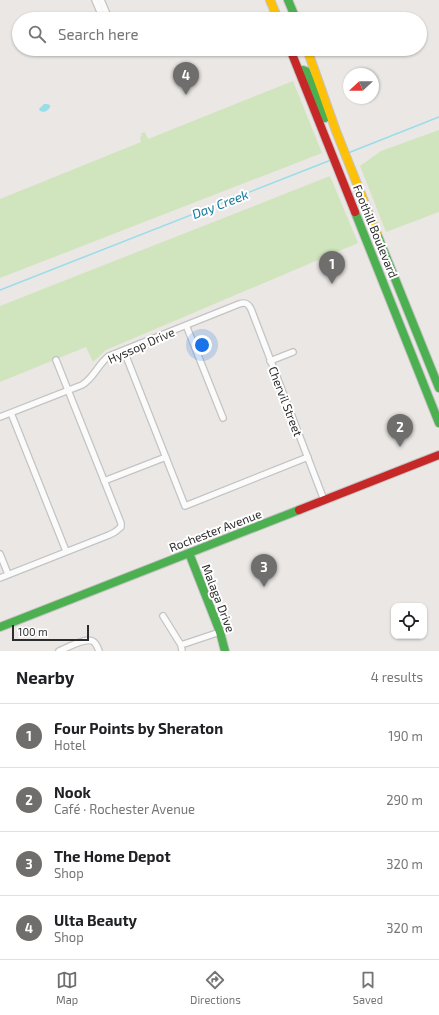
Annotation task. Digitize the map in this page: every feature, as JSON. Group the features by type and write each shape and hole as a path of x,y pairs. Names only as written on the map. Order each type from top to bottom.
{"main road":[{"path":"270,0 275,12"},
{"path":"288,0 293,12"},
{"name":"Foothill Boulevard","path":"293,56 439,422"},
{"name":"Foothill Boulevard","path":"309,56 336,131 439,388"},
{"path":"299,71 306,71 326,119 336,131"},
{"name":"Rochester Avenue","path":"0,627 439,455"},
{"name":"Malaga Drive","path":"189,553 220,632 225,651"}],"street":[{"path":"95,0 100,12"},
{"path":"101,0 105,12"},
{"name":"Hyssop Drive","path":"0,417 82,385 89,380 101,363 109,356 239,304 246,303"},
{"name":"Chervil Street","path":"246,303 251,309 324,500"},
{"path":"186,325 222,418"},
{"path":"124,351 185,506 308,457"},
{"path":"270,361 293,352"},
{"path":"0,578 115,532 121,527 121,523 56,360"},
{"path":"11,413 66,551"},
{"path":"104,481 166,457"},
{"path":"0,554 8,574"},
{"path":"163,616 181,645 182,651"},
{"path":"181,645 220,632"},
{"path":"59,651 87,640 94,642 99,651"}],"green space":[{"path":"293,81 322,153 0,278 0,199 141,142 141,133 145,132 148,139"},
{"path":"439,130 439,212 386,232 360,166 381,151"},
{"path":"330,176 358,243 106,350 93,362 86,347 0,382 0,306"}],"water":[{"path":"44,104 50,105 50,107 46,111 40,111 39,109"}],"waterway":[{"name":"Day Creek","path":"348,153 439,117"},
{"name":"Day Creek","path":"0,290 331,160"}],"traffic: fast":[{"path":"288,0 293,12"},
{"path":"299,71 306,71 325,118"},
{"path":"355,212 439,423"},
{"path":"377,234 439,388"},
{"path":"0,627 299,510"},
{"path":"189,553 220,632 225,651"}],"traffic: slow":[{"path":"270,0 275,12"},
{"path":"309,56 336,131 377,234"}],"traffic: jam":[{"path":"293,56 355,212"},
{"path":"299,510 439,455"}],"place":[{"name":"Ulta Beauty","path":"186,95"},
{"name":"Four Points by Sheraton","path":"332,284"},
{"name":"Nook","path":"400,447"},
{"name":"The Home Depot","path":"264,587"}]}
